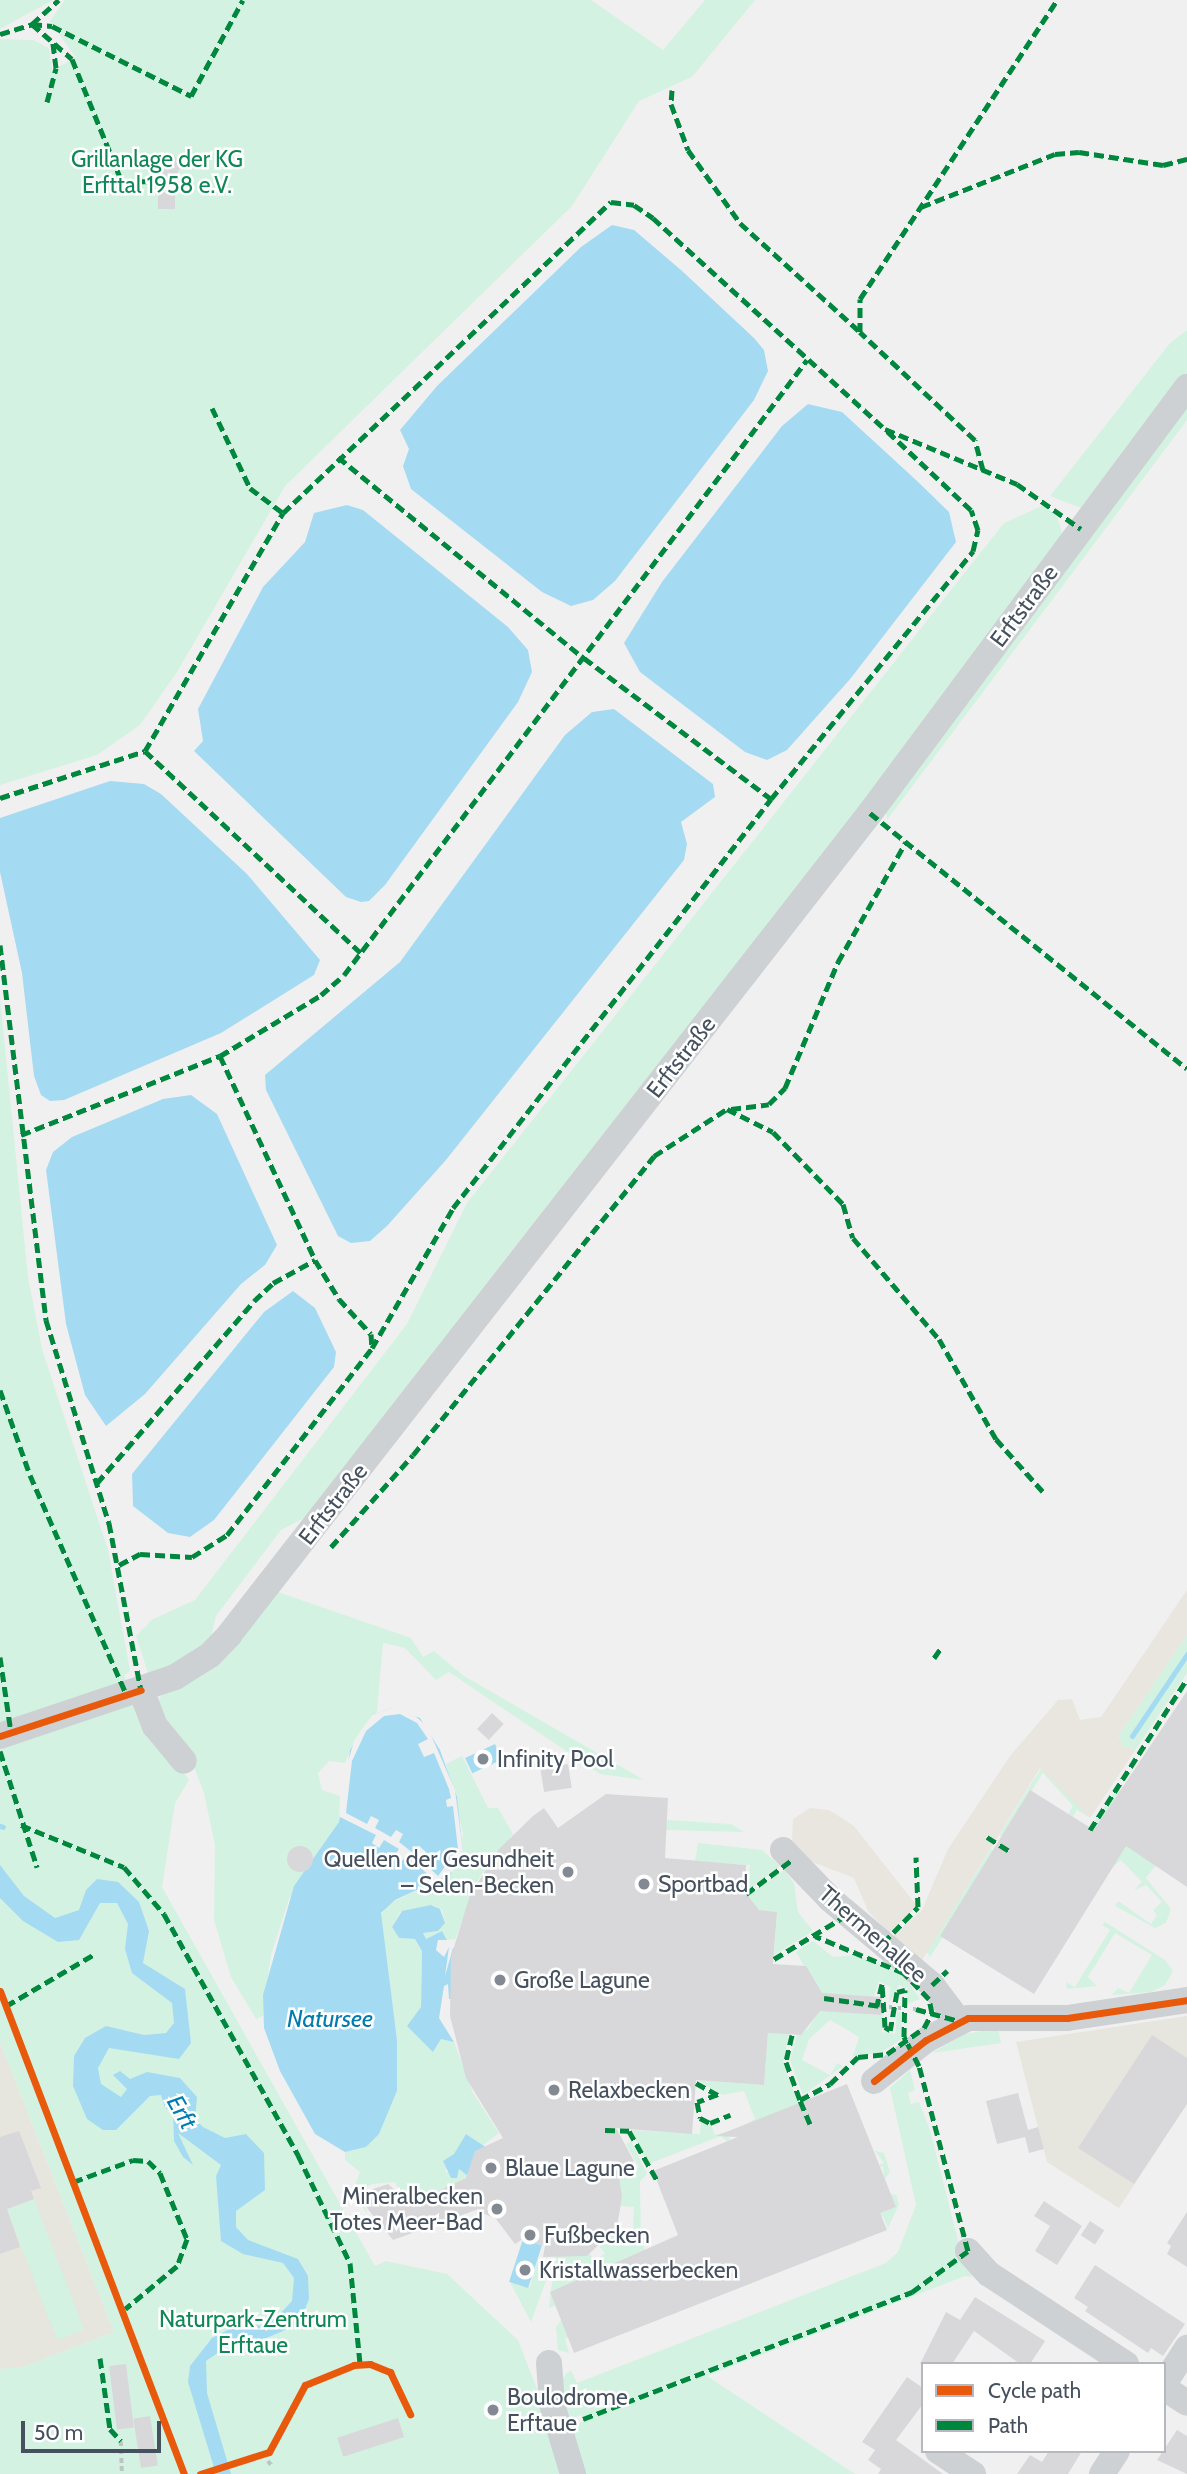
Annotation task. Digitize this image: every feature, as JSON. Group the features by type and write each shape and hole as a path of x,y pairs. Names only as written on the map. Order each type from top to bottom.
{"street":[{"name":"Erftstraße","path":"0,1736 141,1690 210,1655 278,1575 870,813 1187,387"},
{"path":"141,1690 155,1726 184,1760"},
{"name":"Thermenallee","path":"783,1850 830,1899 932,1985 959,2021"},
{"path":"874,2081 959,2021 982,2016 1086,2017 1187,2000"},
{"path":"968,2251 989,2274 1123,2362"},
{"path":"1166,2383 1187,2348"},
{"path":"549,2363 552,2404 573,2422 573,2474"},
{"path":"1166,2387 1187,2403"},
{"path":"941,2453 973,2474"},
{"path":"1102,2474 1116,2453"}],"path":[{"path":"121,2441 122,2474"},
{"path":"268,2461 273,2467"}],"shaded area":[{"path":"1187,2016 1187,2104 1119,2208 1047,2162 1016,2042"},
{"path":"0,2042 114,2332 23,2367 0,2369"}],"green space":[{"path":"0,0 53,0 0,29"},
{"name":"Grillanlage der KG Erfttal 1958 e.V.","path":"65,0 591,0 663,50 705,0 755,0 692,77 639,101 572,206 285,486 177,672 140,725 97,755 0,785 0,39 33,40 49,48 52,70 76,58 50,21"},
{"path":"1187,330 1187,376 1081,508 1050,496 1170,343"},
{"path":"1187,400 1187,420 887,820 886,812"},
{"path":"1044,505 1057,517 1063,535 838,842 316,1512 281,1530 216,1616 209,1645 194,1660 148,1673 136,1636 153,1619 195,1600 407,1324 467,1203 1004,523"},
{"name":"Naturpark-Zentrum Erftaue","path":"0,998 28,1277 42,1349 108,1550 130,1671 124,1676 151,1727 189,1780 175,1803 162,1887 375,2266 386,2261 447,2274 518,2340 568,2469 557,2474 0,2474 0,2369 23,2367 114,2332 0,2042"},
{"path":"275,1591 411,1638 423,1657 434,1651 464,1676 644,1780 600,1774 449,1672 436,1680 405,1648 383,1643 377,1712 355,1739 345,1763 329,1761 318,1773 322,1790 340,1796 339,1822 289,1899 271,1955 263,2016 256,2019 231,1977 214,1920 215,1845 204,1793 189,1754 166,1727 158,1699"},
{"path":"1187,1635 1187,1673 1136,1749 1123,1747 1118,1736"},
{"path":"462,1756 488,1808 498,1808 513,1834 479,1878 455,1939 447,1940 442,1931 426,1939 423,1933 438,1931 445,1922 442,1910 433,1905 400,1912 392,1927 399,1938 415,1939 422,1951 421,2007 438,2044 441,2038 454,2042 473,2093 499,2133 482,2146 466,2134 445,2171 457,2177 459,2169 468,2176 448,2189 402,2196 395,2182 372,2184 362,2190 367,2215 354,2188 360,2172 345,2160 345,2152 366,2147 379,2134 397,2091 397,2040 380,1916 390,1903 446,1878 459,1863 463,1833 446,1764"},
{"path":"1042,1767 1090,1818 1077,1810 1047,1859 1042,1856 1073,1806 1043,1773 1005,1833 1009,1841 999,1835"},
{"path":"1118,1787 1186,1886 1159,1861 1146,1878 1171,1909 1166,1923 1155,1928 1115,1906 1118,1901 1151,1924 1157,1915 1153,1910 1162,1902 1146,1885 1134,1890 1142,1882 1121,1860 1112,1868 1102,1862 1107,1844 1091,1826"},
{"path":"666,1820 731,1824 744,1832 666,1830"},
{"path":"698,1843 762,1850 780,1866 745,1893 750,1865 695,1861"},
{"path":"991,1849 998,1853 930,1957 926,1951"},
{"path":"784,1870 794,1883 798,1912 813,1931 774,1955 777,1912 759,1910 748,1896"},
{"path":"1105,1922 1165,1960 1173,1971 1165,1985 1151,1992 1112,1995 1118,1988 1129,1993 1152,1955 1115,1933 1088,1977 1097,1986 1067,1989 1066,1982 1075,1987 1110,1930 1102,1925"},
{"path":"813,1941 833,1957 857,1955 902,1973 920,1999 907,2004 908,1989 899,1985 889,2003 890,1987 879,1981 874,1996 820,1994 796,1952"},
{"path":"819,2010 880,2015 883,2010 882,2032 895,2034 897,2012 901,2012 902,2039 880,2053 853,2056 859,2037 830,2020 809,2039 802,2060 830,2075 837,2063 843,2066 803,2095 790,2060 797,2035 809,2028"},
{"path":"998,2028 1001,2043 932,2053 965,2034"},
{"path":"768,2033 789,2034 783,2063 799,2106 739,2128 755,2119 744,2091 722,2095 698,2080 764,2085"},
{"path":"910,2070 915,2090 908,2093 911,2104 919,2102 930,2130 963,2260 981,2277 965,2276 707,2376 855,2474 579,2474 569,2428 584,2421 581,2415 570,2419 560,2384 571,2370 577,2383 886,2263 898,2252 916,2205 890,2088"},
{"path":"701,2122 711,2125 715,2135 728,2131 731,2145 721,2136 648,2164 631,2130 700,2134"},
{"path":"631,2141 647,2174 640,2181 641,2241 647,2255 884,2163 875,2151 884,2153 890,2172 884,2180 883,2166 824,2188 549,2308 555,2255 590,2254 595,2261 605,2253 599,2246 614,2229 633,2230 634,2207 621,2206 619,2179 639,2167 626,2144"},
{"path":"886,2193 896,2195 899,2204 888,2228 883,2216 565,2339 569,2353 558,2350 556,2327 562,2319 572,2330 895,2204"},
{"path":"34,2199 84,2330 57,2340 7,2209"},
{"path":"538,2259 547,2261 547,2278 531,2322 510,2282 530,2287"}],"sand":[{"path":"1187,1590 1187,1635 1118,1736 1123,1747 1136,1749 1090,1818 1040,1768 921,1962 893,1936 922,1910 948,1849 1010,1756 1058,1700 1072,1699 1080,1720 1101,1717"},
{"path":"810,1808 829,1810 854,1826 917,1906 889,1933 868,1911 854,1878 810,1861 792,1842 793,1819"}],"water":[{"path":"612,225 634,230 754,338 764,350 768,371 754,400 615,581 593,600 571,606 542,592 411,489 403,466 409,449 400,430 437,386 581,247"},
{"path":"808,404 842,412 916,480 949,512 956,542 851,678 787,750 767,760 745,752 640,672 624,643 662,582 782,426"},
{"path":"347,505 363,510 508,627 528,650 532,672 518,702 385,885 369,901 361,902 346,897 194,751 203,741 198,709 263,587 305,542 314,513"},
{"path":"614,709 713,784 715,797 681,822 687,844 684,860 446,1160 387,1226 370,1241 351,1243 338,1236 266,1090 265,1075 400,962 565,735 592,712"},
{"path":"110,781 144,784 161,794 247,874 320,960 314,975 221,1033 64,1100 50,1101 41,1095 34,1076 22,973 0,872 0,818"},
{"path":"191,1095 217,1114 277,1245 265,1265 241,1284 145,1394 106,1426 85,1395 66,1324 46,1170 53,1152 72,1137 163,1099"},
{"path":"293,1291 315,1308 336,1352 334,1367 214,1520 190,1537 168,1533 133,1506 132,1474 264,1312"},
{"name":"Natursee","path":"391,1708 420,1718 440,1750 457,1797 463,1851 450,1875 395,1900 381,1913 397,2040 397,2091 379,2134 366,2147 345,2152 315,2134 280,2071 264,2028 263,1995 294,1886 339,1822 350,1750 372,1715"},
{"name":"Infinity Pool","path":"495,1744 502,1759 472,1773 465,1758"},
{"name":"Erft","path":"0,1865 24,1896 55,1918 79,1910 86,1890 97,1879 118,1882 139,1902 149,1931 143,1963 185,1989 191,2043 179,2059 109,2048 98,2068 101,2084 121,2097 127,2089 113,2075 120,2071 130,2079 147,2072 180,2078 197,2097 195,2119 203,2127 225,2138 246,2134 264,2153 265,2190 236,2211 236,2227 248,2240 298,2259 308,2276 309,2299 303,2314 283,2331 264,2339 239,2338 206,2361 207,2393 231,2474 216,2474 188,2382 190,2366 212,2338 243,2322 260,2326 277,2317 292,2301 294,2278 283,2263 243,2254 221,2241 216,2176 221,2165 178,2133 193,2165 183,2157 174,2141 173,2112 165,2108 161,2095 150,2096 116,2130 103,2130 87,2119 73,2086 74,2056 85,2038 106,2026 144,2035 166,2033 174,2023 172,2003 132,1973 125,1949 128,1924 117,1903 100,1903 79,1940 58,1942 23,1921 0,1898"},
{"path":"431,1905 440,1909 445,1923 438,1931 423,1933 426,1939 442,1931 447,1940 438,1940 436,1950 444,1957 449,1947 445,1976 453,1948 478,1950 472,1999 449,1999 448,1984 444,1986 439,2018 454,2042 441,2039 433,2052 407,2026 421,2007 422,1951 415,1939 399,1938 392,1927 402,1911"},
{"name":"Blaue Lagune","path":"466,2134 487,2148 468,2176 459,2169 457,2178 451,2178 443,2161 454,2154"},
{"name":"Kristallwasserbecken","path":"523,2239 542,2245 528,2288 509,2282"}],"pier":[{"path":"391,1708 409,1711 427,1726 455,1790 463,1851 453,1871 436,1882 407,1855 401,1862 394,1856 399,1849 384,1840 379,1848 372,1843 376,1835 340,1817 341,1783 355,1739 372,1715","holes":["400,1714 417,1723 428,1739 418,1744 424,1757 434,1753 449,1789 451,1798 446,1800 447,1807 453,1806 458,1849 438,1876 420,1859 426,1852 419,1846 413,1853 399,1842 403,1834 396,1830 391,1837 375,1828 379,1820 371,1816 367,1824 346,1813 352,1761 366,1731 384,1716"]}],"building":[{"path":"174,155 181,165 171,187 157,167 162,156"},
{"path":"158,192 175,192 175,209 158,209"},
{"path":"1187,1691 1187,1887 1126,1846 1034,1994 940,1936 1030,1790 1094,1830"},
{"path":"492,1713 504,1724 489,1740 477,1729"},
{"path":"568,1764 572,1788 544,1792 540,1768"},
{"path":"606,1794 668,1798 665,1858 746,1865 745,1892 759,1910 777,1912 773,1964 806,1966 822,1993 882,1997 881,2015 820,2011 801,2035 768,2033 764,2085 696,2080 692,2134 616,2128 634,2161 618,2170 622,2197 617,2227 587,2256 543,2257 545,2246 523,2239 515,2244 496,2219 476,2210 393,2240 367,2208 370,2190 388,2184 402,2196 428,2196 466,2178 475,2151 503,2138 466,2078 450,2016 451,1957 470,1895 499,1849 533,1816 544,1808 558,1828"},
{"path":"300,1846 310,1849 313,1859 310,1869 300,1872 290,1869 287,1859 290,1849"},
{"path":"1152,2035 1187,2058 1187,2104 1134,2184 1078,2148"},
{"path":"847,2084 896,2207 880,2213 887,2230 574,2353 550,2292 678,2235 653,2171 738,2137 716,2136"},
{"path":"1018,2093 1028,2130 1038,2127 1044,2149 1029,2153 1025,2137 997,2144 986,2101"},
{"path":"19,2131 41,2188 31,2191 34,2199 7,2209 20,2247 0,2254 0,2137"},
{"path":"1044,2201 1082,2226 1057,2265 1035,2251 1050,2226 1034,2216"},
{"path":"1187,2212 1187,2267 1167,2254 1171,2246 1167,2243"},
{"path":"1090,2221 1104,2230 1095,2245 1081,2235"},
{"path":"1095,2265 1185,2324 1163,2356 1151,2348 1148,2353 1085,2311 1088,2307 1074,2298"},
{"path":"975,2297 1045,2341 1031,2362 1017,2362 974,2331 953,2362 921,2362 946,2312 960,2320"},
{"path":"126,2364 134,2428 117,2430 109,2366"},
{"path":"907,2377 921,2387 921,2407 896,2440 943,2474 878,2474 881,2469 868,2460 875,2450 862,2442"},
{"path":"150,2416 158,2465 141,2468 133,2419"},
{"path":"398,2418 404,2437 343,2457 337,2438"},
{"path":"1177,2430 1187,2436 1187,2474 1157,2460 1162,2453 1166,2453 1166,2446"},
{"path":"1048,2453 1081,2453 1068,2474 1017,2474 1030,2455 1042,2462"}],"waterway":[{"path":"1132,1736 1187,1654"}],"marked path":[{"path":"0,34 32,24 59,0"},
{"path":"32,24 52,26 191,96 243,0"},
{"path":"983,470 975,440 860,332 860,299 1057,0"},
{"path":"32,24 72,59 122,182 151,181"},
{"path":"47,102 56,68 53,42"},
{"path":"672,90 671,104 688,150 740,223 860,332"},
{"path":"921,207 1055,154 1079,152 1163,165 1187,159"},
{"path":"0,798 145,751 283,513 611,202 634,205 653,218 885,429 1017,484 1081,529"},
{"path":"21,1135 220,1056 321,995 344,975 807,360"},
{"path":"212,408 250,488 283,513"},
{"path":"119,1565 140,1554 192,1557 227,1535 372,1348 453,1208 771,799 973,551 978,530 971,510 885,429"},
{"path":"338,457 584,658 771,799"},
{"path":"145,751 363,955"},
{"path":"870,813 1187,1069"},
{"path":"731,1109 769,1104 785,1088 838,962 906,842"},
{"path":"0,945 46,1320 109,1523 141,1690"},
{"path":"220,1056 315,1260 339,1299 371,1334 372,1348"},
{"path":"331,1547 413,1455 654,1156 727,1109 773,1132 843,1204 853,1238 939,1339 996,1439 1045,1494"},
{"path":"97,1483 254,1301 273,1283 315,1260"},
{"path":"0,1390 30,1475 126,1694"},
{"path":"934,1658 941,1648"},
{"path":"0,1657 11,1732"},
{"path":"1090,1830 1187,1679"},
{"path":"0,1751 37,1867"},
{"path":"21,1825 124,1867 164,1914 298,2155 350,2263 360,2364"},
{"path":"987,1837 1009,1851"},
{"path":"883,1943 918,1907 916,1857"},
{"path":"746,1894 792,1860"},
{"path":"774,1959 849,1914"},
{"path":"810,2124 800,2100 830,2084 858,2057 887,2054 924,2028 932,2013 929,1999 904,1973 815,1936"},
{"path":"6,2006 93,1955"},
{"path":"932,1985 947,1971"},
{"path":"583,2419 912,2292 968,2251 919,2066 904,2037 905,1990 897,1992 890,2030 885,2027 882,1984 877,2006"},
{"path":"824,1998 880,2006"},
{"path":"916,2009 959,2021"},
{"path":"792,2035 786,2062 800,2100"},
{"path":"696,2083 721,2097"},
{"path":"718,2094 697,2102 700,2118 710,2123 730,2115"},
{"path":"605,2130 629,2131 658,2182"},
{"path":"73,2182 133,2160 148,2161 160,2173 187,2239 177,2266 125,2309"},
{"path":"100,2358 110,2429 121,2441"}],"cycle path":[{"path":"0,1736 141,1690"},
{"path":"0,1991 184,2474"},
{"path":"874,2081 926,2040 968,2018 1067,2018 1187,2000"},
{"path":"200,2474 269,2452 305,2385 354,2365 370,2364 390,2372 410,2414"}],"place":[{"name":"Infinity Pool","path":"483,1759"},
{"name":"Quellen der Gesundheit – Selen-Becken","path":"568,1872"},
{"name":"Sportbad","path":"644,1884"},
{"name":"Große Lagune","path":"500,1980"},
{"name":"Relaxbecken","path":"554,2090"},
{"name":"Blaue Lagune","path":"491,2168"},
{"name":"Mineralbecken Totes Meer-Bad","path":"497,2209"},
{"name":"Fußbecken","path":"530,2235"},
{"name":"Kristallwasserbecken","path":"525,2270"},
{"name":"Boulodrome Erftaue","path":"493,2410"}]}
